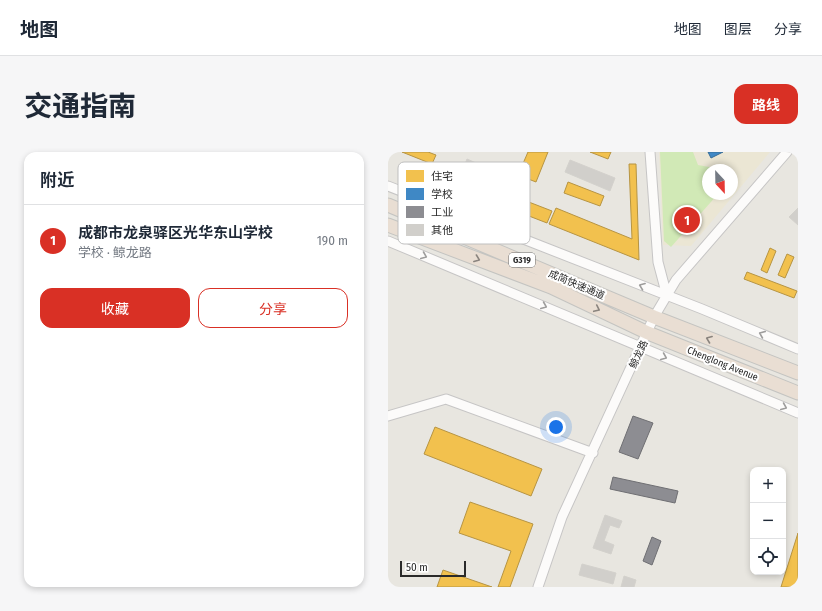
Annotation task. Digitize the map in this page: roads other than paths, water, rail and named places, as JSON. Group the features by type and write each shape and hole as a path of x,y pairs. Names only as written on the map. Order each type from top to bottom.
{"highway":[{"name":"成简快速通道","path":"388,205 398,209"},
{"name":"成简快速通道","path":"388,225 398,229"},
{"name":"成简快速通道","path":"438,244 551,287 648,333"},
{"name":"成简快速通道","path":"481,244 654,317"},
{"name":"Chenglong Avenue","path":"654,317 798,373"},
{"name":"Chenglong Avenue","path":"648,333 798,393"}],"street":[{"path":"650,152 658,262 667,296"},
{"name":"鲸龙路","path":"538,587 562,517 593,453 654,317 676,280 787,152"},
{"path":"388,186 398,190"},
{"path":"388,241 798,413"},
{"path":"530,242 798,350"},
{"path":"388,416 446,399 593,453"}],"place":[{"name":"成都市龙泉驿区光华东山学校","path":"687,220"}]}
